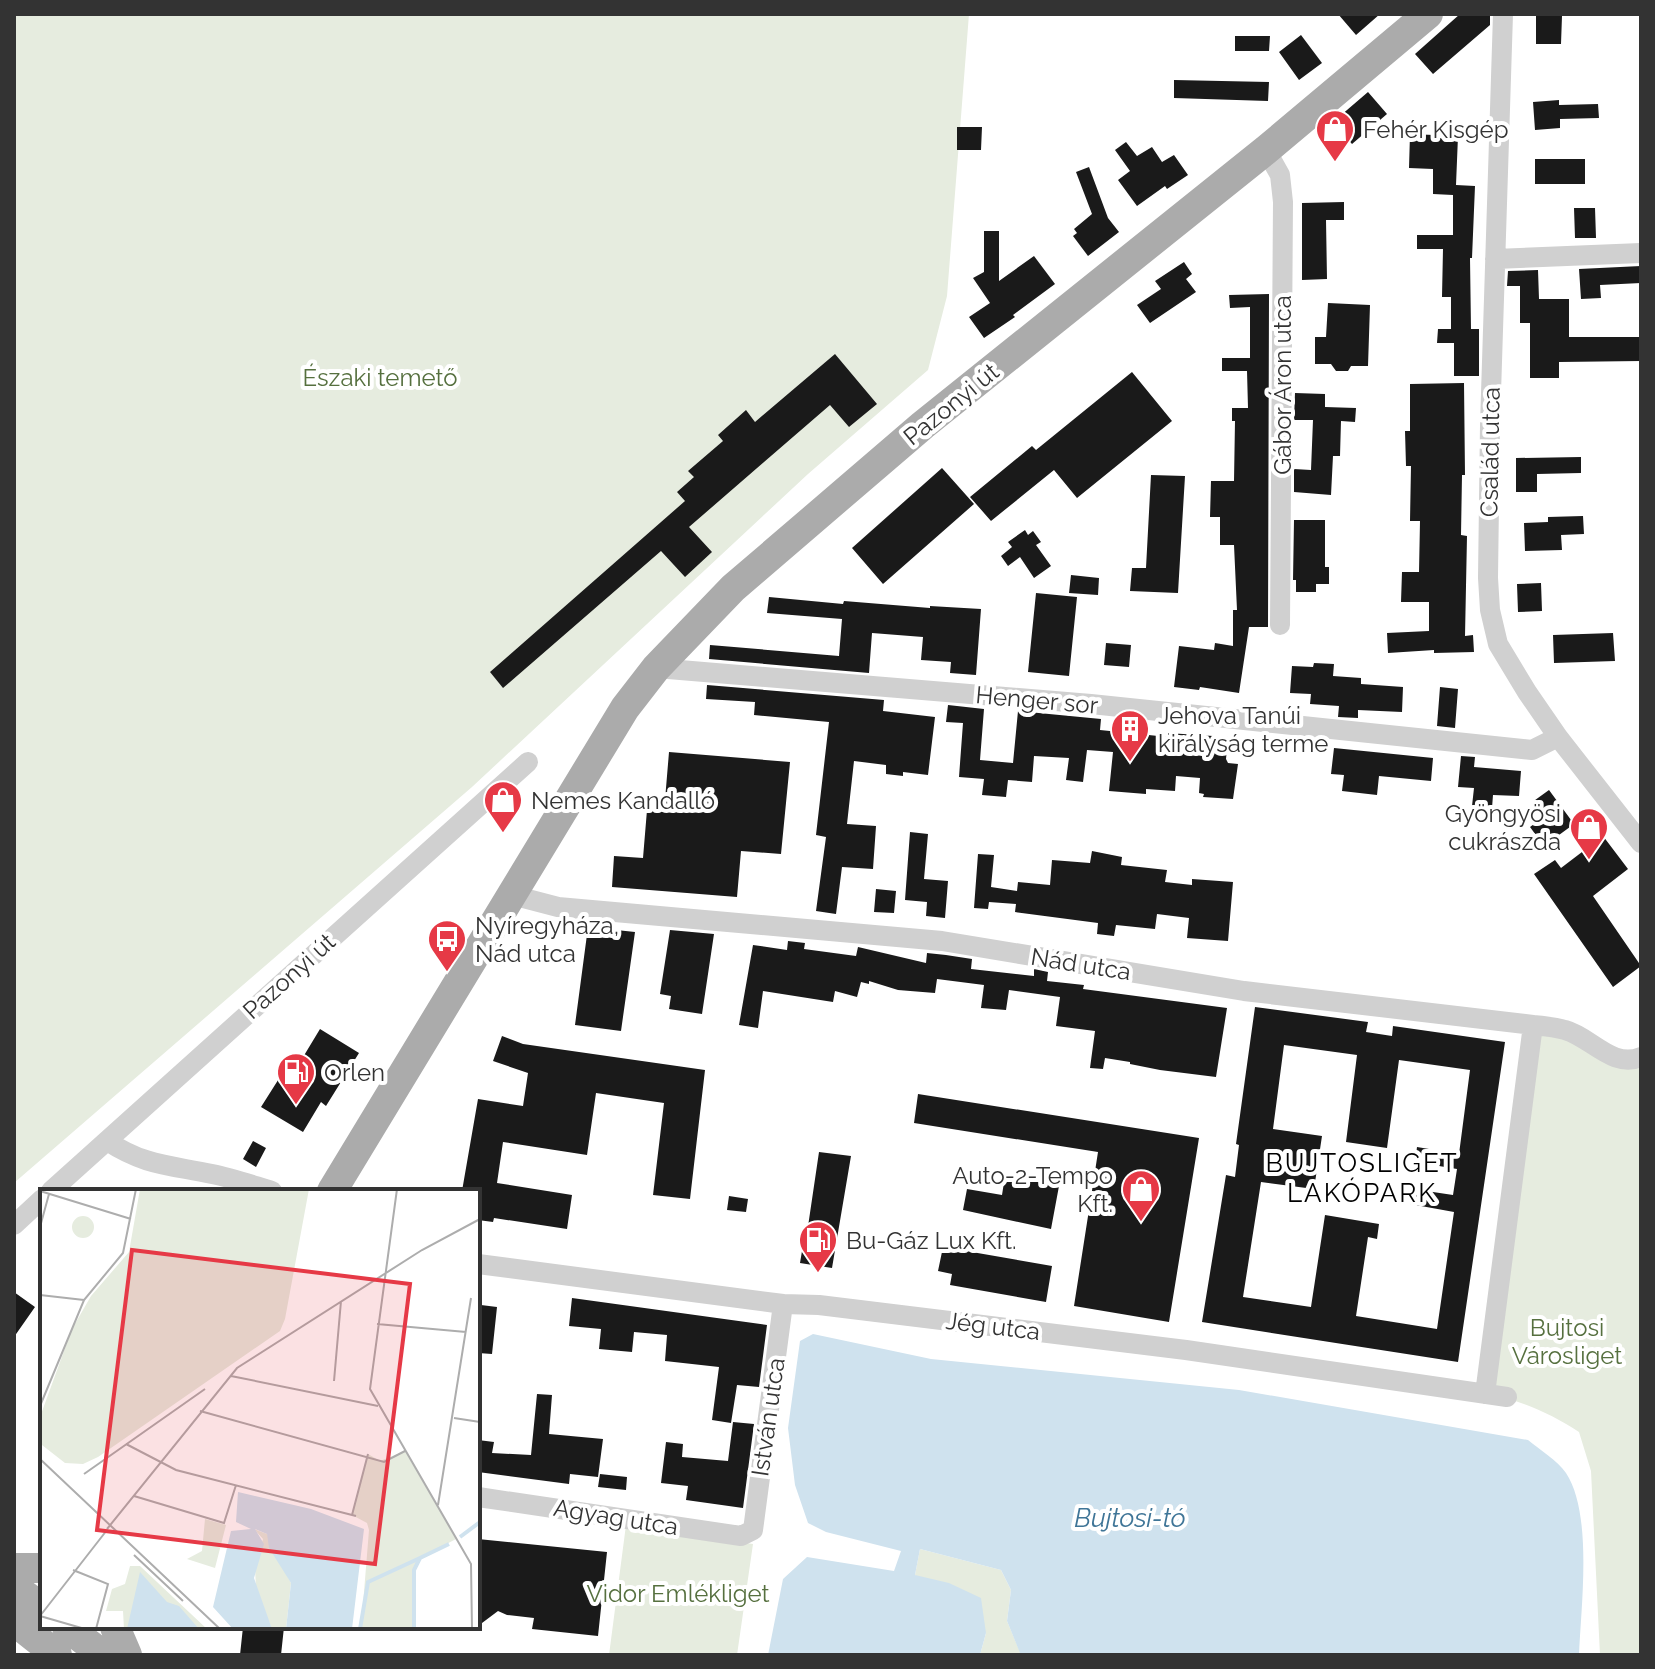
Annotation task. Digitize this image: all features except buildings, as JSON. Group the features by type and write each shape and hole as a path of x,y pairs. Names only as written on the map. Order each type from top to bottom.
{"main road":[{"name":"Pazonyi út","path":"512,895 625,708 656,668 733,588 923,425 1266,150 1428,14"},
{"path":"333,1189 512,895"},
{"path":"14,1568 40,1568"},
{"path":"14,1587 40,1606"},
{"path":"14,1621 103,1655"},
{"path":"116,1629 127,1655"}],"street":[{"name":"Család utca","path":"1503,14 1488,578 1490,610 1498,644 1558,737 1641,843"},
{"name":"Gábor Áron utca","path":"1266,150 1280,175 1283,202 1280,625"},
{"path":"1495,259 1641,253"},
{"name":"Henger sor","path":"656,668 1091,704 1532,750 1558,737"},
{"name":"Pazonyi út","path":"53,1189 528,762"},
{"name":"Nád utca","path":"512,895 558,907 942,941 1244,991 1533,1025 1565,1030 1585,1039 1612,1058 1638,1058"},
{"path":"1485,1394 1533,1025"},
{"path":"107,1141 128,1156 154,1164 212,1174 265,1189"},
{"path":"14,1225 40,1201"},
{"name":"Jég utca","path":"480,1264 783,1304 819,1305 1171,1348 1507,1397"},
{"name":"István utca","path":"753,1530 783,1304"},
{"name":"Agyag utca","path":"480,1497 741,1536 753,1530"}],"green space":[{"name":"Északi temető","path":"14,14 969,14 947,296 928,370 808,474 472,787 14,1183"},
{"name":"Bujtosi Városliget","path":"1533,1025 1641,1057 1641,1655 1600,1655 1591,1471 1579,1432 1534,1408 1485,1394"},
{"name":"Vidor Emlékliget","path":"626,1525 753,1544 737,1655 609,1655"},
{"path":"920,1549 1001,1570 1011,1590 1007,1621 1020,1652 1025,1655 980,1655 986,1633 915,1575"}],"water":[{"name":"Bujtosi-tó","path":"813,1334 931,1359 1239,1390 1528,1440 1566,1473 1580,1512 1583,1587 1579,1655 1025,1655 1020,1653 1007,1621 1011,1590 1001,1570 920,1549 915,1575 949,1583 981,1598 986,1633 980,1655 768,1655 783,1579 807,1557 894,1571 901,1551 826,1532 808,1523 795,1485 788,1428 800,1341"}],"place":[{"name":"Fehér Kisgép","path":"1335,163"},
{"name":"Jehova Tanúi királyság terme","path":"1130,763"},
{"name":"Nemes Kandalló","path":"503,834"},
{"name":"Gyöngyösi cukrászda","path":"1589,861"},
{"name":"Nyíregyháza, Nád utca","path":"447,973"},
{"name":"Orlen","path":"296,1106"},
{"name":"Auto-2-Tempo Kft.","path":"1141,1223"},
{"name":"Bu-Gáz Lux Kft.","path":"818,1274"}],"district":[{"name":"BUJTOSLIGET LAKÓPARK","path":"1362,1178"}]}
